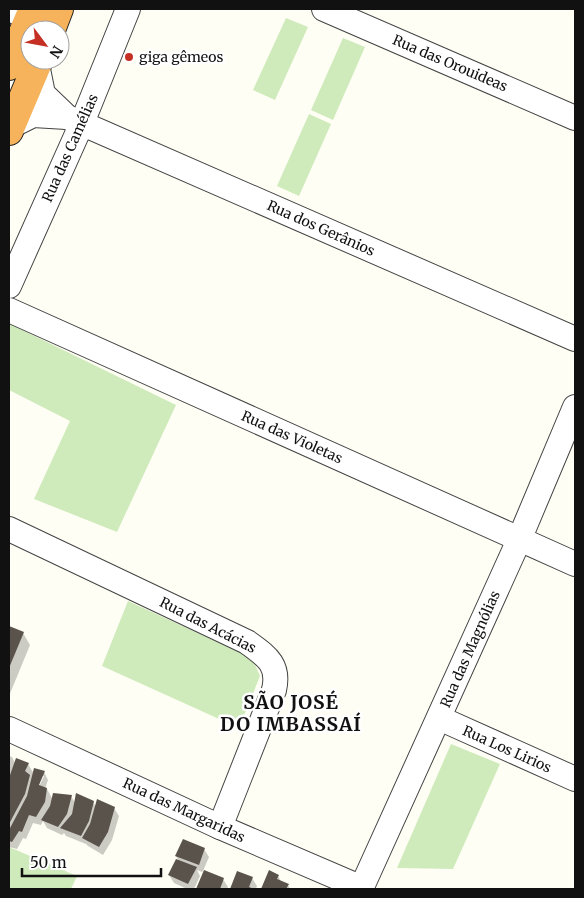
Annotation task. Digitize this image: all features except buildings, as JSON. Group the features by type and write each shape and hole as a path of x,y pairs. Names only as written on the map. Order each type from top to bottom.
{"highway":[{"path":"9,66 31,17 59,9"},
{"path":"10,129 35,70"}],"street":[{"name":"Rua das Camélias","path":"9,286 74,120 128,9"},
{"name":"Rua das Orouideas","path":"324,9 575,118"},
{"name":"Rua dos Gerânios","path":"39,70 43,94 74,120 575,340"},
{"name":"Rua dos Gerânios","path":"10,129 33,115 74,120"},
{"name":"Rua das Violetas","path":"9,310 575,564"},
{"name":"Rua das Magnólias","path":"361,889 519,540 575,407"},
{"name":"Rua das Acácias","path":"9,529 247,642 270,660 275,671 274,690 220,827"},
{"name":"Rua Los Lirios","path":"439,718 575,779"},
{"name":"Rua das Margaridas","path":"9,729 220,827 361,889"}],"green space":[{"path":"286,18 308,27 275,100 253,90"},
{"path":"343,38 365,47 333,120 311,110"},
{"path":"309,114 331,124 299,196 277,186"},
{"path":"10,324 176,405 117,532 34,499 70,421 9,390"},
{"path":"128,601 252,658 260,676 239,728 102,666"},
{"path":"451,744 500,764 453,869 397,868"},
{"path":"9,847 77,876 71,889 9,889"}],"place":[{"name":"giga gêmeos","path":"129,57"}],"district":[{"name":"SÃO JOSÉ DO IMBASSAÍ","path":"291,713"}]}
